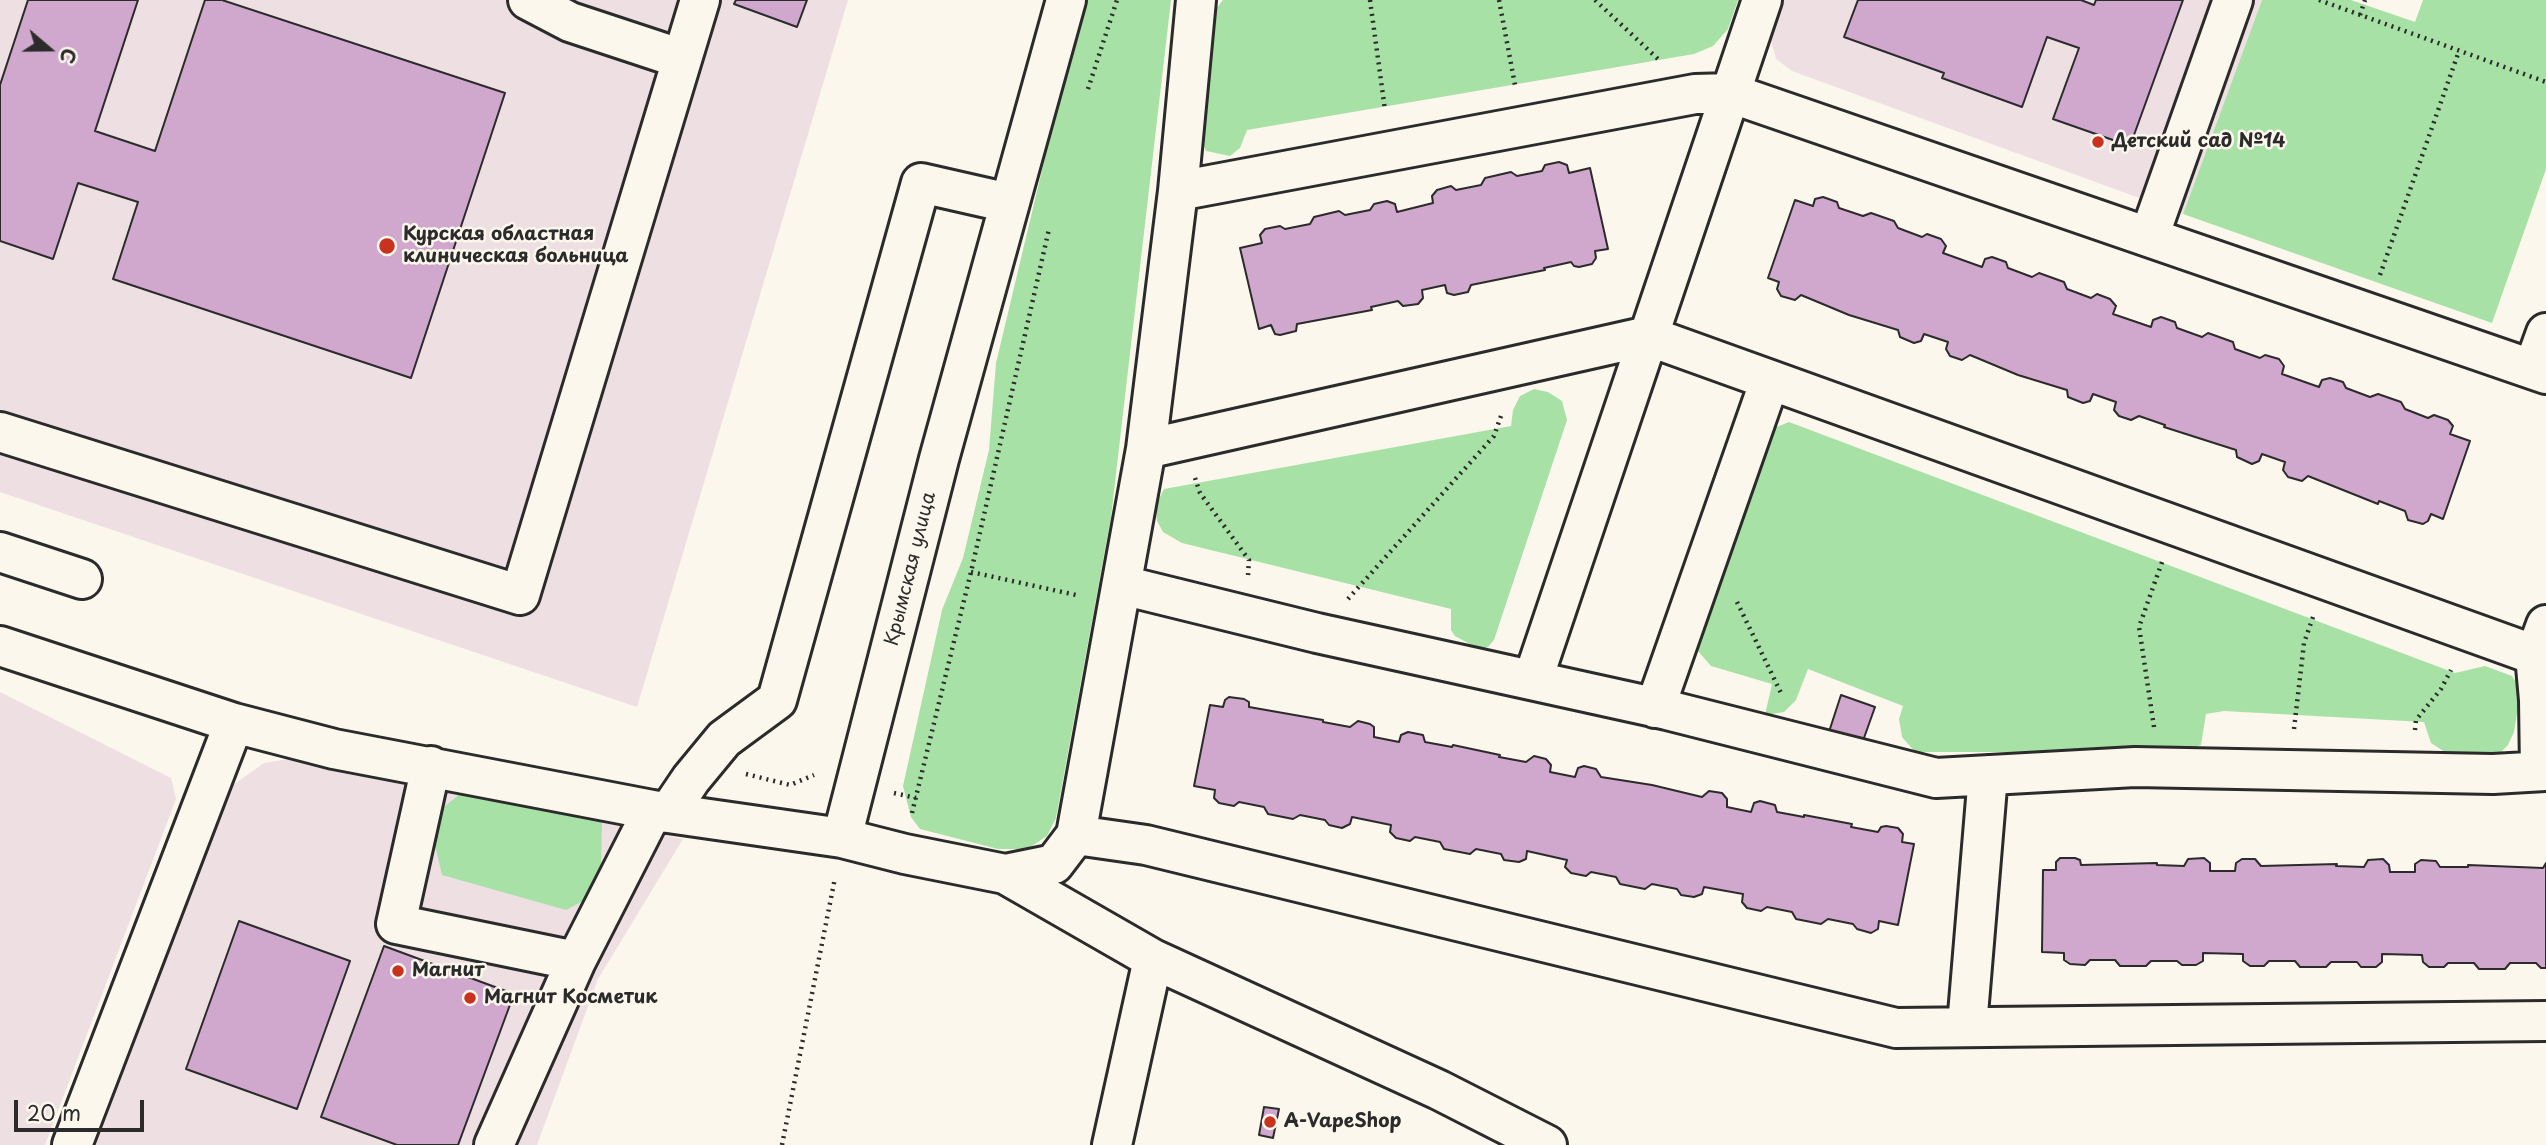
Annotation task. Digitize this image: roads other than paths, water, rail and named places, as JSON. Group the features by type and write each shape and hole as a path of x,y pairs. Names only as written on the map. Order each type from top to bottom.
{"street":[{"path":"528,0 570,22 682,59"},
{"path":"0,432 520,594 701,0"},
{"name":"Крымская улица","path":"842,838 939,459 1066,0"},
{"path":"1005,874 1054,864 1076,835 1122,585 1164,445 1178,191 1196,0"},
{"path":"1533,679 1648,336 1712,93 1762,0"},
{"path":"2149,237 2233,0"},
{"path":"1178,191 1712,93 2149,237 2539,372 2546,333"},
{"path":"494,1145 576,961 660,812 724,739 777,700 921,183 1009,203"},
{"path":"1122,585 1317,633 1533,679 1936,778 2154,767 2493,774 2543,771 2539,700 2541,640 2470,632 1648,336 1164,445"},
{"path":"1655,708 1770,380"},
{"path":"0,552 82,579"},
{"path":"0,646 234,723 334,750 431,766 660,812 842,838 1005,874 1153,959 1439,1090 1547,1145"},
{"path":"72,1145 234,723"},
{"path":"431,766 396,924 576,961"},
{"path":"1967,1026 1988,775"},
{"path":"1076,835 1146,845 1896,1028 2546,1021"},
{"path":"1112,1145 1153,959"}],"place":[{"name":"Детский сад №14","path":"2098,142"},
{"name":"Курская областная клиническая больница","path":"387,246"},
{"name":"Магнит","path":"398,971"},
{"name":"Магнит Косметик","path":"470,998"},
{"name":"A-VapeShop","path":"1270,1122"}]}
